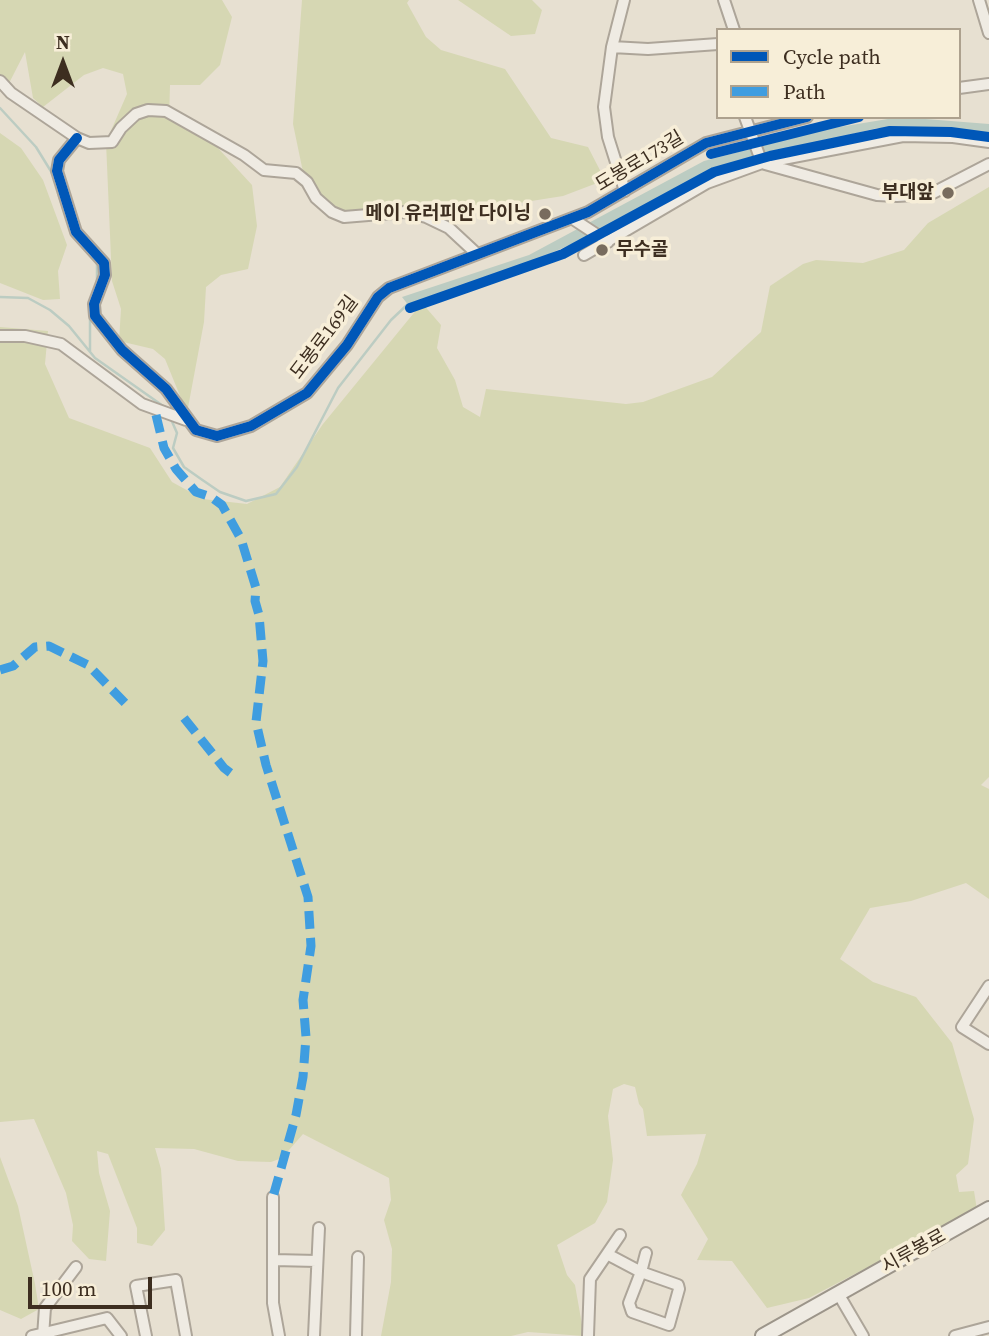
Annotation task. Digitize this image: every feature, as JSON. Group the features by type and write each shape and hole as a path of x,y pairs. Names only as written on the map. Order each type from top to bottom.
{"street":[{"path":"624,0 612,47 604,118 625,191"},
{"path":"724,0 733,28"},
{"path":"979,0 989,33"},
{"path":"612,47 648,49 716,44"},
{"path":"0,81 11,93 77,138 98,144 112,142 121,128 136,114 148,110 166,111 244,155 264,170 296,173 307,182 316,198 332,212 344,217 405,212 426,217 449,228 477,254"},
{"path":"961,88 989,84"},
{"path":"746,119 762,162"},
{"name":"도봉로173길","path":"575,220 682,154 721,137 799,119"},
{"path":"584,255 606,239 707,183 762,162 892,137 953,137 989,142"},
{"path":"77,138 60,157 57,170 76,232 104,264 103,280 94,304 95,316 122,351 166,389 184,419"},
{"path":"762,162 877,195 897,196 931,194 989,164"},
{"path":"575,220 606,239"},
{"name":"도봉로169길","path":"0,336 25,336 71,349 121,389 157,411 184,419 201,433 220,436 251,426 279,411 313,387 386,290 477,254 575,220"},
{"path":"989,986 962,1027 989,1044"},
{"path":"273,1197 273,1303 279,1336"},
{"name":"시루봉로","path":"763,1336 989,1209"},
{"path":"314,1336 319,1228"},
{"path":"588,1336 590,1279 620,1235"},
{"path":"646,1253 630,1309 669,1325 677,1336"},
{"path":"607,1254 641,1272 678,1285 669,1325"},
{"path":"356,1336 358,1257"},
{"path":"274,1260 317,1261"},
{"path":"76,1267 45,1308 39,1335 107,1318 121,1336"},
{"path":"146,1336 136,1286 176,1280 186,1336"},
{"path":"839,1295 863,1336"},
{"path":"955,1336 989,1327"}],"green space":[{"path":"0,0 222,0 232,17 220,65 200,85 170,85 169,120 217,147 252,185 257,226 248,269 221,275 206,287 204,322 187,413 165,359 153,349 119,341 121,309 112,281 106,142 127,94 123,74 103,68 84,75 43,107 33,98 25,52 5,91 0,88"},
{"path":"302,0 409,0 407,3 426,37 441,50 505,69 551,138 588,147 605,180 563,196 436,216 345,217 320,202 303,172 293,124"},
{"path":"458,0 532,0 542,10 535,34 511,36"},
{"path":"0,133 21,148 43,180 67,245 58,271 60,299 43,300 0,283"},
{"path":"989,187 989,777 981,785 989,789 989,899 966,883 911,901 870,908 840,959 873,982 916,997 952,1043 974,1119 968,1164 956,1175 959,1192 974,1191 977,1210 809,1298 767,1308 732,1261 697,1260 708,1239 681,1195 697,1164 706,1134 647,1136 643,1109 635,1087 624,1084 613,1089 608,1116 613,1160 607,1202 595,1223 557,1245 567,1275 575,1285 584,1336 528,1332 511,1336 381,1336 391,1282 392,1249 384,1220 391,1200 389,1178 303,1134 282,1158 271,1162 238,1161 194,1149 155,1148 161,1169 165,1230 152,1246 137,1243 137,1228 108,1154 97,1151 99,1173 110,1211 106,1261 89,1259 72,1241 73,1225 66,1193 34,1119 0,1122 0,327 48,331 45,364 69,418 150,448 172,482 203,499 247,504 280,487 323,424 422,303 441,325 437,348 455,380 463,407 480,417 486,389 626,404 643,402 712,377 761,332 770,286 803,264 816,260 863,263 904,250 928,223"},
{"path":"0,1157 18,1206 39,1309 21,1319 0,1310"}],"shaded area":[{"path":"888,119 925,119 989,124 989,136 960,130 877,128 716,168 597,233 528,263 409,306 402,297 529,255 704,161 827,129"}],"waterway":[{"path":"0,108 36,147 52,173"},
{"path":"58,193 68,223"},
{"path":"97,261 97,282"},
{"path":"0,297 28,298 50,310 69,326 95,358 166,408"},
{"path":"170,417 177,433 173,448 184,467 220,492 246,501 276,494 297,467 338,388 391,320 409,303"},
{"path":"90,316 90,351"}],"marked path":[{"path":"156,415 164,448 176,469 196,492 211,497 222,505 241,539 256,588 255,601 259,615 263,661 256,722 266,765 308,897 311,946 303,1000 306,1037 303,1077 296,1115 273,1197"},
{"path":"0,670 13,666 35,647 49,646 88,665 125,703"},
{"path":"184,718 224,768 232,774"}],"cycle path":[{"path":"77,138 59,160 57,171 76,232 104,263 105,275 94,304 95,316 122,350 166,389 196,430 217,436 251,426 307,393 347,345 378,297 389,288 588,212 706,143 799,119"},
{"path":"711,154 851,119"},
{"path":"410,308 563,254 714,172 770,156 890,131 951,132 989,137"}],"place":[{"name":"부대앞","path":"948,193"},
{"name":"메이 유러피안 다이닝","path":"545,214"},
{"name":"무수골","path":"602,250"}]}
